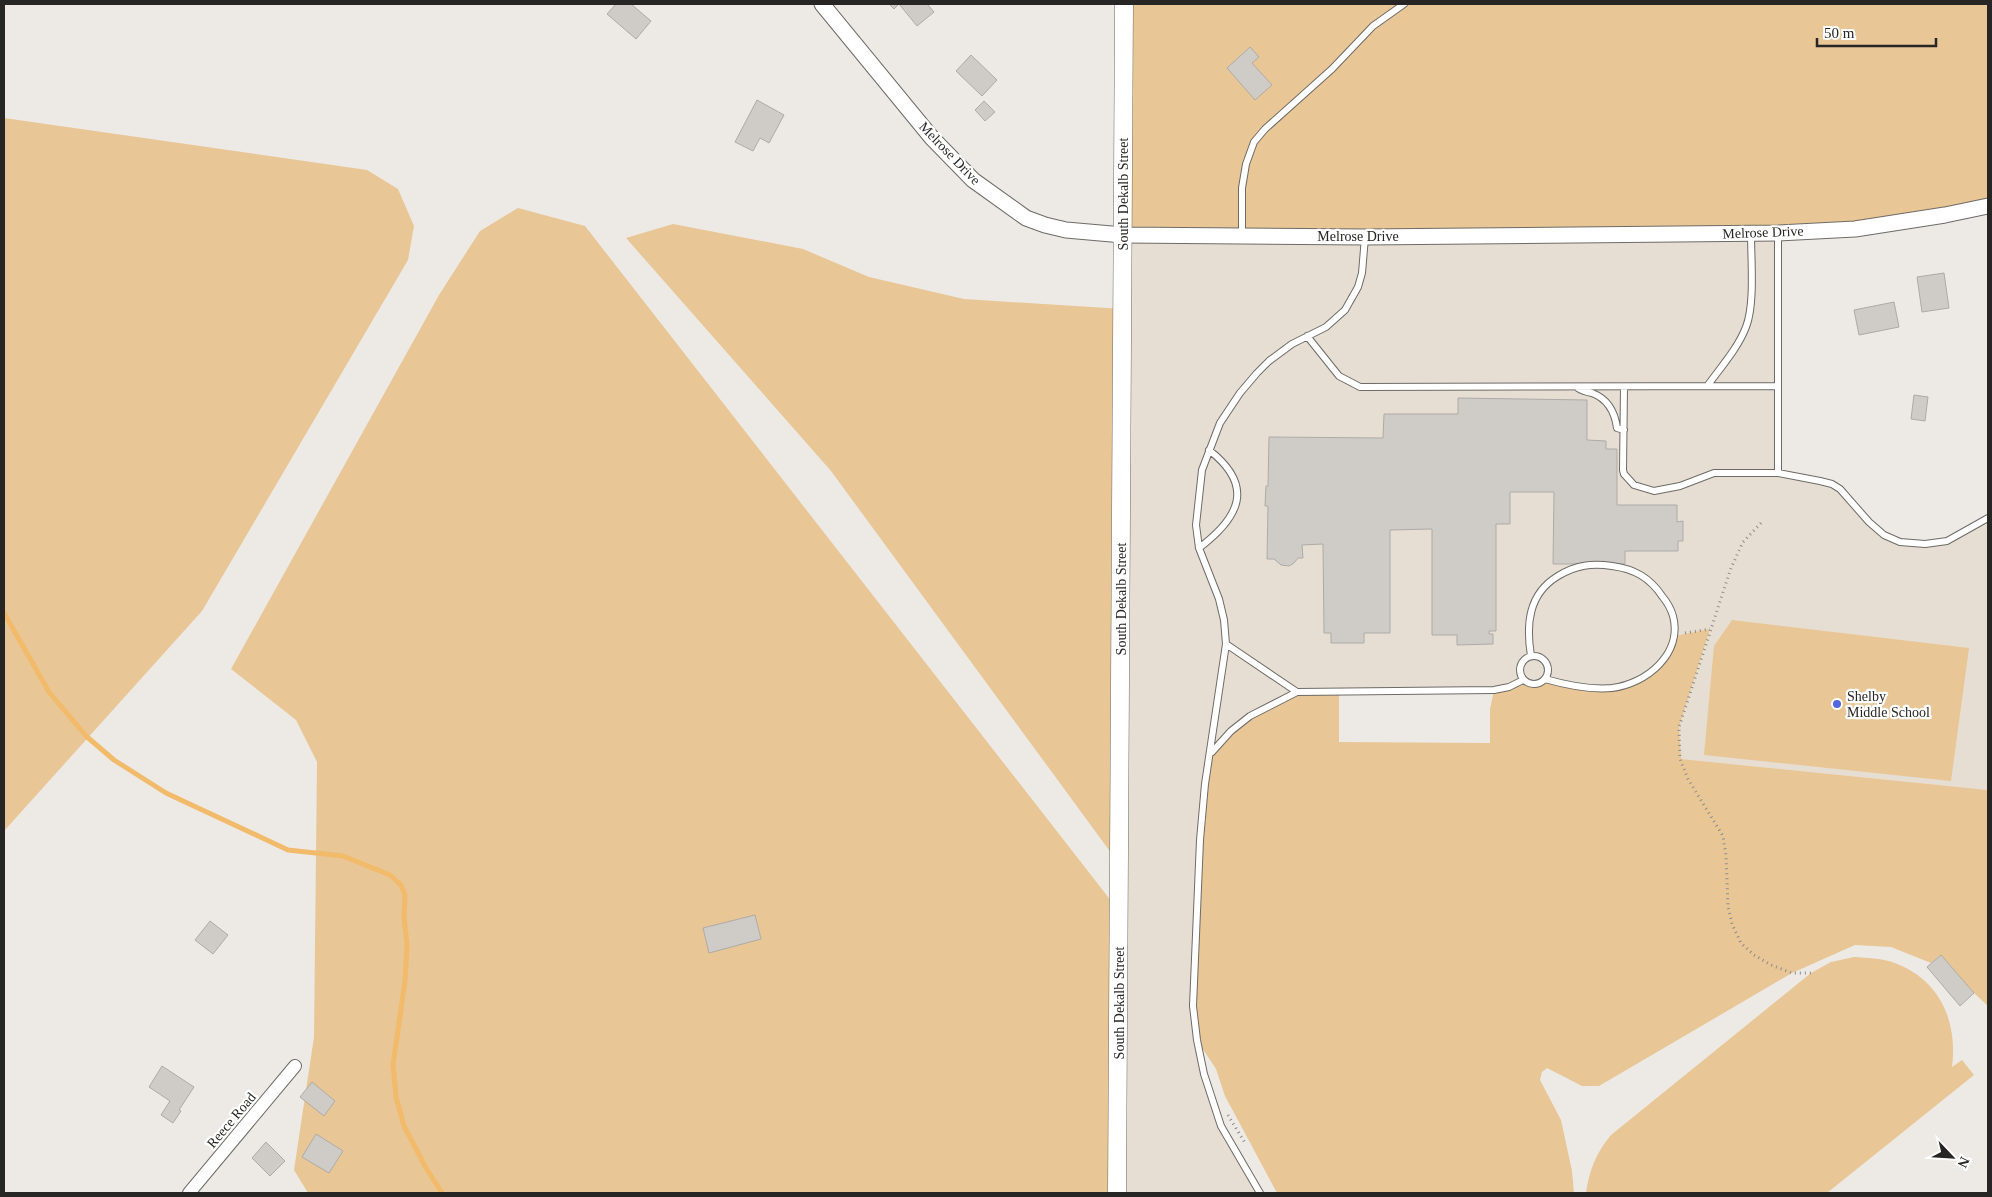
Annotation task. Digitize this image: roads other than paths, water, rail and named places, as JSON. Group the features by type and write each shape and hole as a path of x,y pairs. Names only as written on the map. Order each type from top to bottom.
{"main road":[{"name":"South Dekalb Street","path":"1117,1193 1124,4"}],"street":[{"name":"Melrose Drive","path":"822,4 932,138 973,180 1026,218 1066,230 1123,235 1365,237 1751,233 1855,229 1945,215 1988,206"},
{"name":"Reece Road","path":"190,1193 295,1066"}],"lane":[{"path":"1242,236 1242,188 1246,164 1254,142 1265,129 1332,69 1372,26 1404,4"},
{"path":"1778,232 1778,473"},
{"path":"1708,385 1737,346 1750,315 1751,233"},
{"path":"1260,1193 1221,1126 1204,1074 1193,1006 1200,840 1205,784 1226,644 1224,620 1219,599 1199,548 1196,525 1202,470 1220,423 1252,380 1269,361 1336,319 1352,300 1362,273 1365,237"},
{"path":"1307,336 1339,376 1360,387 1777,386"},
{"path":"1578,387 1579,390 1595,394 1611,408 1615,415 1617,428 1624,430"},
{"path":"1624,387 1624,474 1634,485 1646,489 1666,490 1714,473 1778,473 1832,484 1840,489 1869,522 1884,535 1900,542 1925,544 1947,541 1988,518"},
{"path":"1199,548 1216,535 1227,523 1235,507 1237,495 1236,483 1232,473 1223,461 1209,450"},
{"path":"1211,752 1230,731 1250,716 1297,692 1494,690 1509,687 1523,680 1535,684 1545,679 1590,688 1615,688 1649,675 1660,666 1674,635 1673,616 1670,607 1659,591 1643,575 1625,568 1599,564 1575,567 1552,580 1535,600 1529,617 1528,636 1531,656"},
{"path":"1226,644 1297,692"},
{"path":"1523,680 1520,671 1521,664 1531,656 1539,657 1547,664 1548,672 1545,679"}],"waterway":[{"path":"4,613 49,692 86,736 114,760 166,793 288,850 343,856 390,875 401,885 405,895 404,917 407,945 405,981 393,1065 396,1097 404,1126 426,1168 442,1193"}],"place":[{"name":"Shelby Middle School","path":"1837,704"}]}
